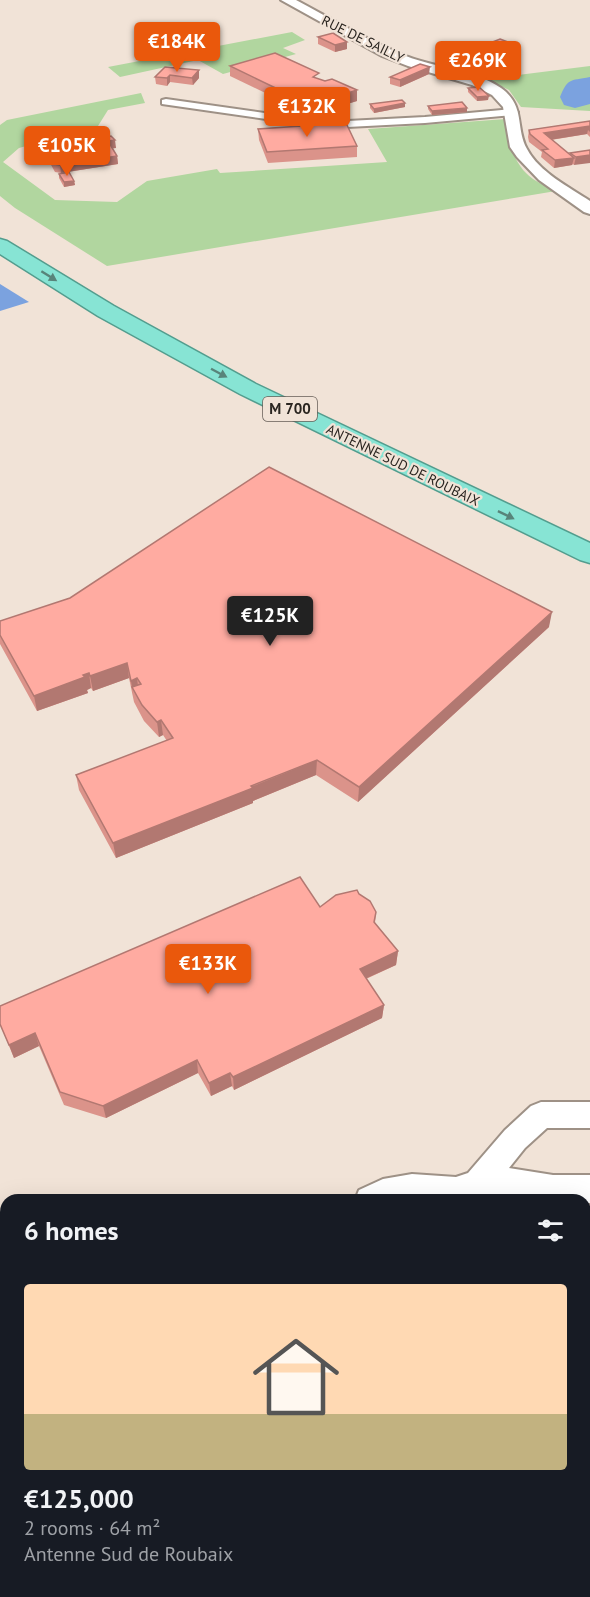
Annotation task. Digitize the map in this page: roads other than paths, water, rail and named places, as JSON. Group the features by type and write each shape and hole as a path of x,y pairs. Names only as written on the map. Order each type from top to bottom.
{"highway":[{"name":"ANTENNE SUD DE ROUBAIX","path":"0,224 128,302 223,354 363,424 590,530"},
{"name":"ANTENNE SUD DE ROUBAIX","path":"0,245 142,332 249,389 590,554"}],"street":[{"name":"RUE DE SAILLY","path":"287,0 401,59 488,87 503,98 512,112"},
{"path":"166,102 328,125 425,120 512,112 518,147 522,154 538,170 590,209"},
{"path":"488,1193 514,1138 541,1115 590,1115"},
{"path":"381,1194 412,1188 488,1193 511,1182 553,1189 590,1189"}],"water":[{"path":"590,77 590,104 575,108 564,105 560,97 567,83"},
{"path":"0,284 29,302 0,311"}]}
